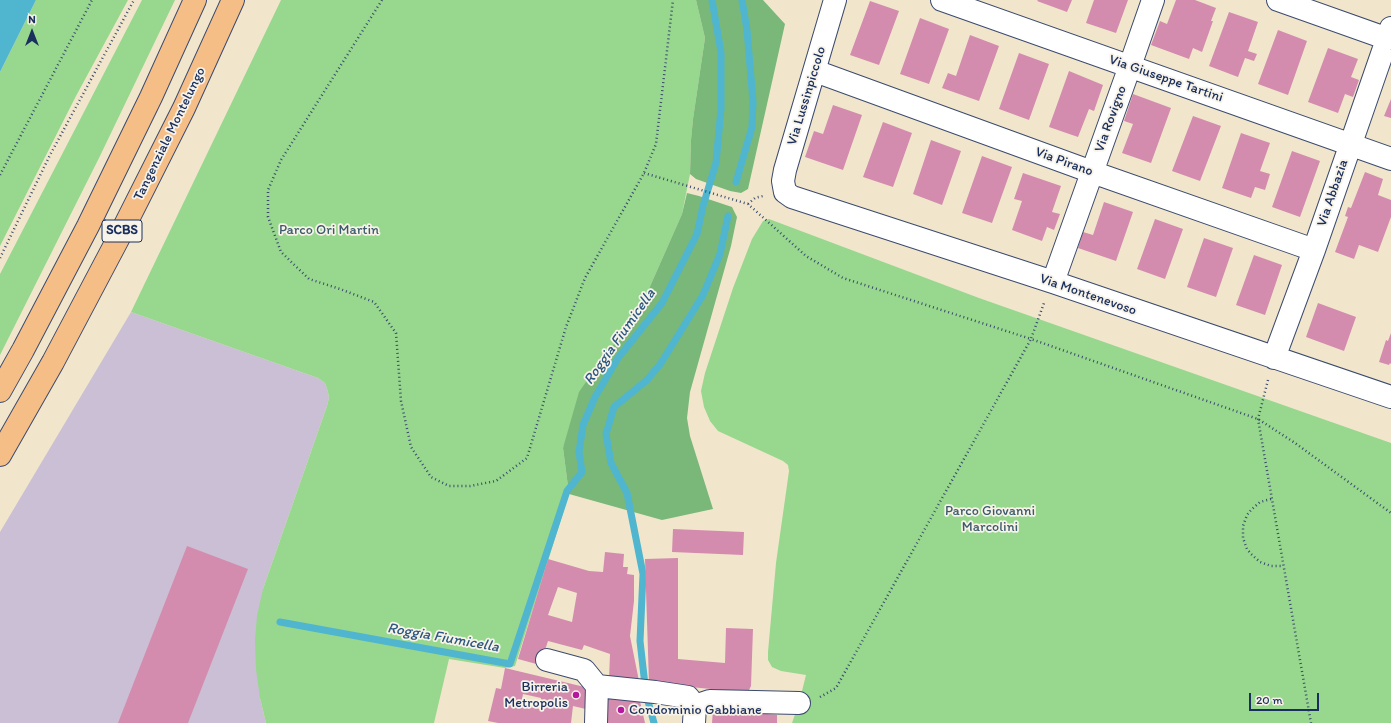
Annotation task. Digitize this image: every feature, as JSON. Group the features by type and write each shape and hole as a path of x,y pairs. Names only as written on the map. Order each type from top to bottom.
{"highway":[{"name":"SCBS","path":"0,391 91,219 151,97 195,0"},
{"name":"Tangenziale Montelungo","path":"0,456 53,362 118,239 184,108 233,0"}],"street":[{"name":"Via Lussinpiccolo","path":"785,192 783,181 785,170 835,0"},
{"name":"Via Giuseppe Tartini","path":"942,0 1391,159"},
{"name":"Via Rovigno","path":"1053,282 1153,0"},
{"path":"1278,0 1389,33"},
{"name":"Via Abbazia","path":"1274,358 1314,250 1389,33"},
{"name":"Via Pirano","path":"815,71 1092,172 1314,250"},
{"name":"Via Montenevoso","path":"785,192 792,197 1053,282 1274,358 1391,396"},
{"path":"547,660 584,670 597,686 596,723"},
{"path":"597,686 688,697 695,714 710,700 799,703"}],"path":[{"path":"0,175 92,0"},
{"path":"0,258 50,155 134,0"},
{"path":"382,0 281,160 268,190 268,217 281,252 309,279 374,302 396,333 401,401 411,447 431,477 449,486 470,486 496,480 527,458 566,327 585,278 644,173 656,144 673,0"},
{"path":"644,173 748,204 806,256 843,278 1031,339 1258,420 1295,443 1391,514"},
{"path":"799,703 816,699 836,688 1031,339 1053,282"},
{"path":"1274,358 1258,420 1310,723"},
{"path":"1272,498 1260,502 1247,515 1243,526 1243,538 1247,549 1260,562 1271,566 1283,566"}],"shaded area":[{"path":"131,312 318,378 325,383 328,392 329,398 327,406 263,589 260,698 266,723 0,723 0,532"}],"green space":[{"path":"36,0 128,0 76,96 0,246 0,72"},
{"path":"142,0 175,0 99,158 0,355 0,274"},
{"name":"Parco Ori Martin","path":"281,0 696,0 705,38 693,119 690,174 682,214 640,309 630,328 609,349 563,448 569,494 515,666 505,668 449,659 434,723 266,723 260,698 256,669 255,640 257,616 263,589 327,406 329,398 328,392 325,383 318,378 131,312"},
{"path":"696,0 763,0 785,24 748,189 741,193 730,191 696,179 690,174 693,119 705,38"},
{"path":"687,193 732,207 737,217 731,246 690,392 687,418 690,436 713,509 662,520 569,494 563,448 579,392 609,349 630,328 640,309 682,214"},
{"name":"Parco Giovanni Marcolini","path":"769,219 979,298 1391,443 1391,723 792,723 806,675 781,671 772,667 768,660 776,563 789,471 788,465 783,461 718,431 710,421 704,407 701,391 705,373 733,288 752,239 763,221"}],"water":[{"path":"0,0 36,0 0,72"}],"building":[{"path":"1072,0 1067,12 1037,1"},
{"path":"1094,0 1128,0 1116,33 1086,23"},
{"path":"1176,0 1195,0 1216,8 1202,52 1193,48 1189,59 1151,45 1160,21 1167,24"},
{"path":"870,1 899,11 879,65 850,55"},
{"path":"1229,12 1258,22 1248,51 1257,54 1254,61 1245,58 1238,77 1209,66"},
{"path":"920,18 949,29 929,84 900,74"},
{"path":"1278,30 1307,41 1288,95 1258,84"},
{"path":"970,35 999,46 979,101 942,88 948,73 956,76"},
{"path":"1328,48 1358,59 1351,77 1359,80 1353,97 1345,94 1338,113 1308,102"},
{"path":"1019,53 1049,64 1029,120 999,109"},
{"path":"1069,71 1103,85 1094,111 1089,109 1078,137 1049,127"},
{"path":"1133,94 1171,108 1151,163 1122,153 1133,124 1124,121"},
{"path":"1391,99 1391,118 1384,116"},
{"path":"833,105 862,115 843,170 805,157 814,131 823,134"},
{"path":"1193,116 1221,126 1200,181 1172,171"},
{"path":"883,122 912,133 893,187 863,177"},
{"path":"1241,133 1270,143 1260,171 1270,174 1265,190 1255,187 1251,198 1222,188"},
{"path":"931,140 961,151 942,205 913,194"},
{"path":"1292,151 1320,161 1300,217 1272,207"},
{"path":"982,156 1012,167 992,223 962,213"},
{"path":"1365,172 1383,179 1378,195 1391,200 1391,217 1378,252 1359,245 1354,259 1335,252 1348,217 1345,216 1348,207 1351,208"},
{"path":"1023,173 1061,186 1052,212 1060,214 1054,230 1047,227 1042,241 1012,230 1022,201 1014,199"},
{"path":"1104,202 1133,212 1116,261 1078,248 1083,232 1093,235"},
{"path":"1155,219 1183,229 1165,279 1137,269"},
{"path":"1204,238 1233,248 1216,297 1187,287"},
{"path":"1254,255 1282,265 1265,315 1236,305"},
{"path":"1318,303 1356,317 1344,351 1306,337"},
{"path":"1391,333 1391,364 1390,363 1389,365 1379,362 1386,340 1388,341"},
{"path":"673,529 744,532 743,555 672,552"},
{"path":"187,546 248,569 188,723 118,723"},
{"path":"605,552 624,554 623,567 628,567 627,574 634,575 634,601 630,636 639,681 609,679 610,654 584,645 582,650 548,641 540,665 518,659 548,559 589,571 603,572","holes":["558,587 577,593 572,622 548,615"]},
{"path":"678,558 678,659 725,663 726,628 753,629 751,686 748,692 649,683 645,559"},
{"path":"505,668 593,689 590,710 573,706 571,723 498,723 488,721 496,688 501,689","holes":["523,694 541,698 540,709 521,705"]},
{"name":"Condominio Gabbiane","path":"600,697 639,697 645,723 600,723"},
{"path":"713,709 777,715 777,723 712,723"}],"waterway":[{"name":"Roggia Fiumicella","path":"280,622 510,664 567,491 582,472 579,452 583,425 595,397 618,358 662,303 697,234 703,206 716,163 721,109 721,52 712,0"},
{"path":"736,182 752,127 753,101 747,30 742,0"},
{"path":"654,723 646,694 640,641 643,574 627,493 611,463 606,434 614,407 647,380 661,363 703,295 720,254 728,216"}],"place":[{"name":"Birreria Metropolis","path":"576,695"},
{"name":"Condominio Gabbiane","path":"621,710"}]}
